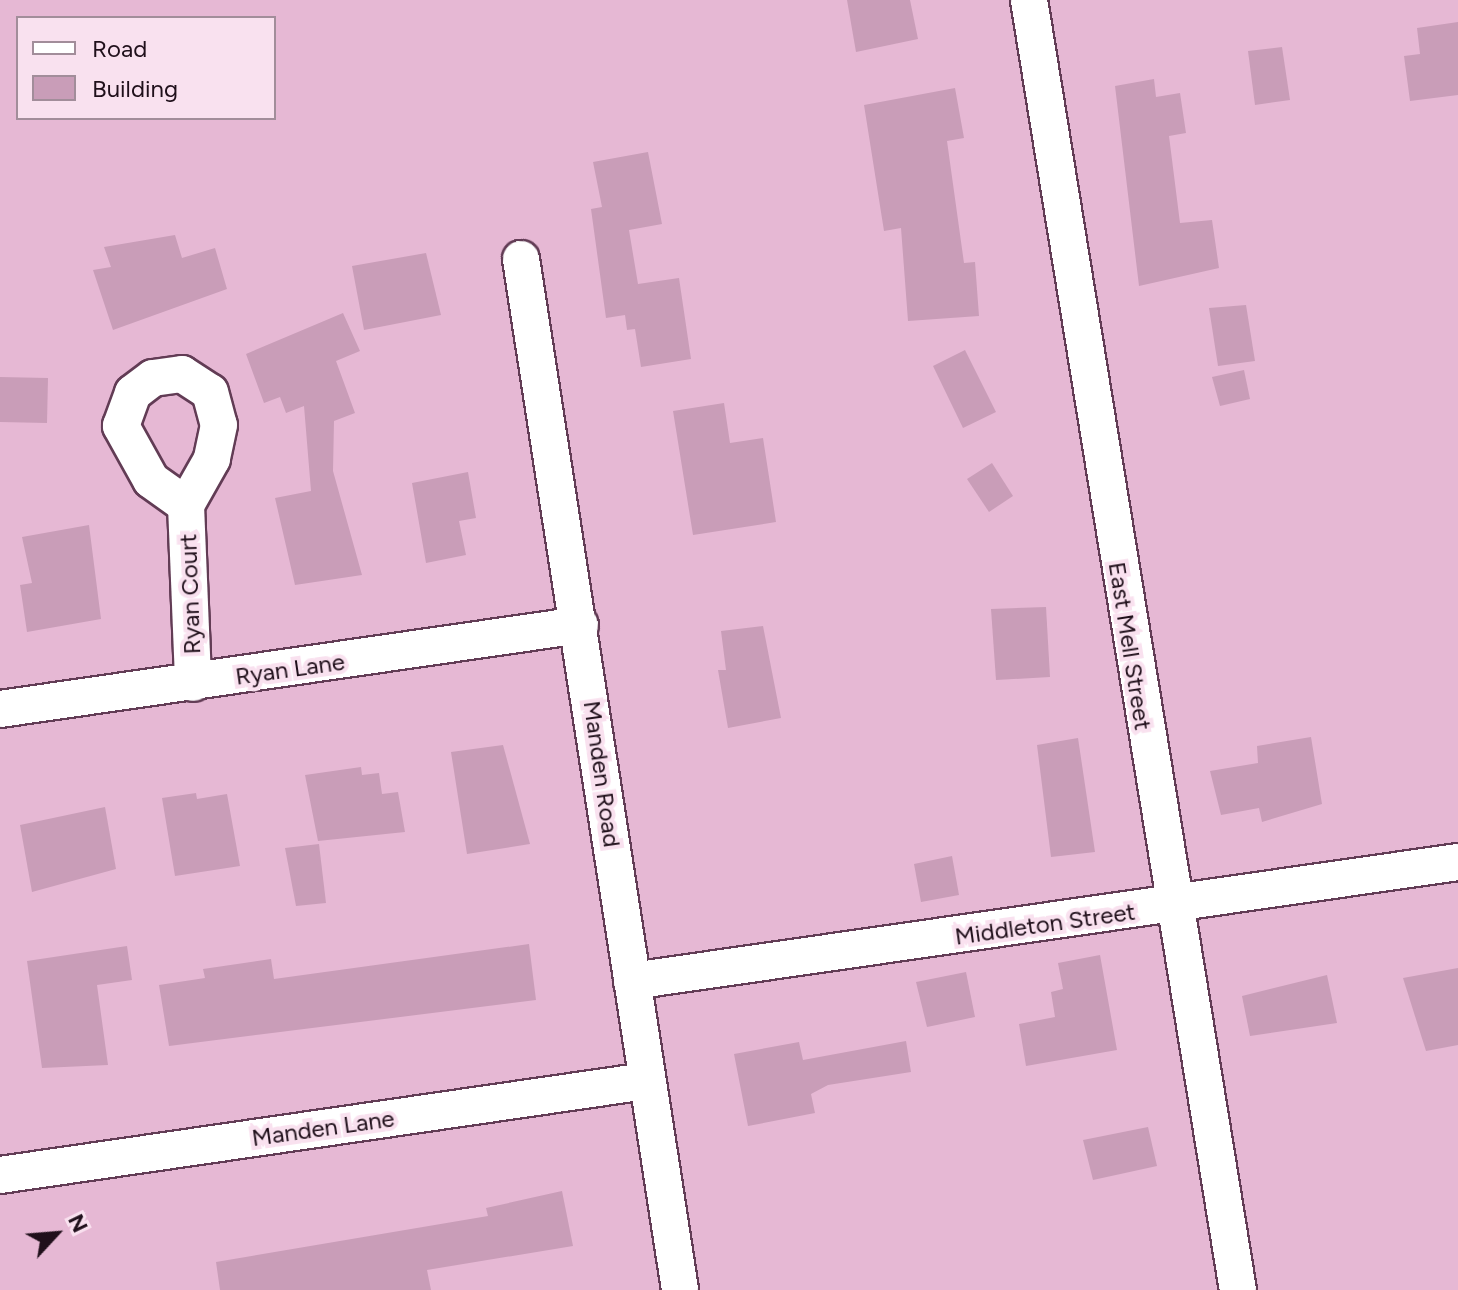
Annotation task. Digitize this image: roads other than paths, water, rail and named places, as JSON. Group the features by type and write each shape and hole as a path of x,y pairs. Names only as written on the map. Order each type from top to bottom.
{"street":[{"name":"East Mell Street","path":"1029,0 1171,906 1238,1290"},
{"name":"Manden Road","path":"521,259 580,625 646,1081 680,1290"},
{"name":"Ryan Court","path":"186,505 193,683"},
{"name":"Ryan Lane","path":"0,709 580,625"},
{"name":"Middleton Street","path":"632,981 1171,906 1458,862"},
{"name":"Manden Lane","path":"0,1175 646,1081"}]}
